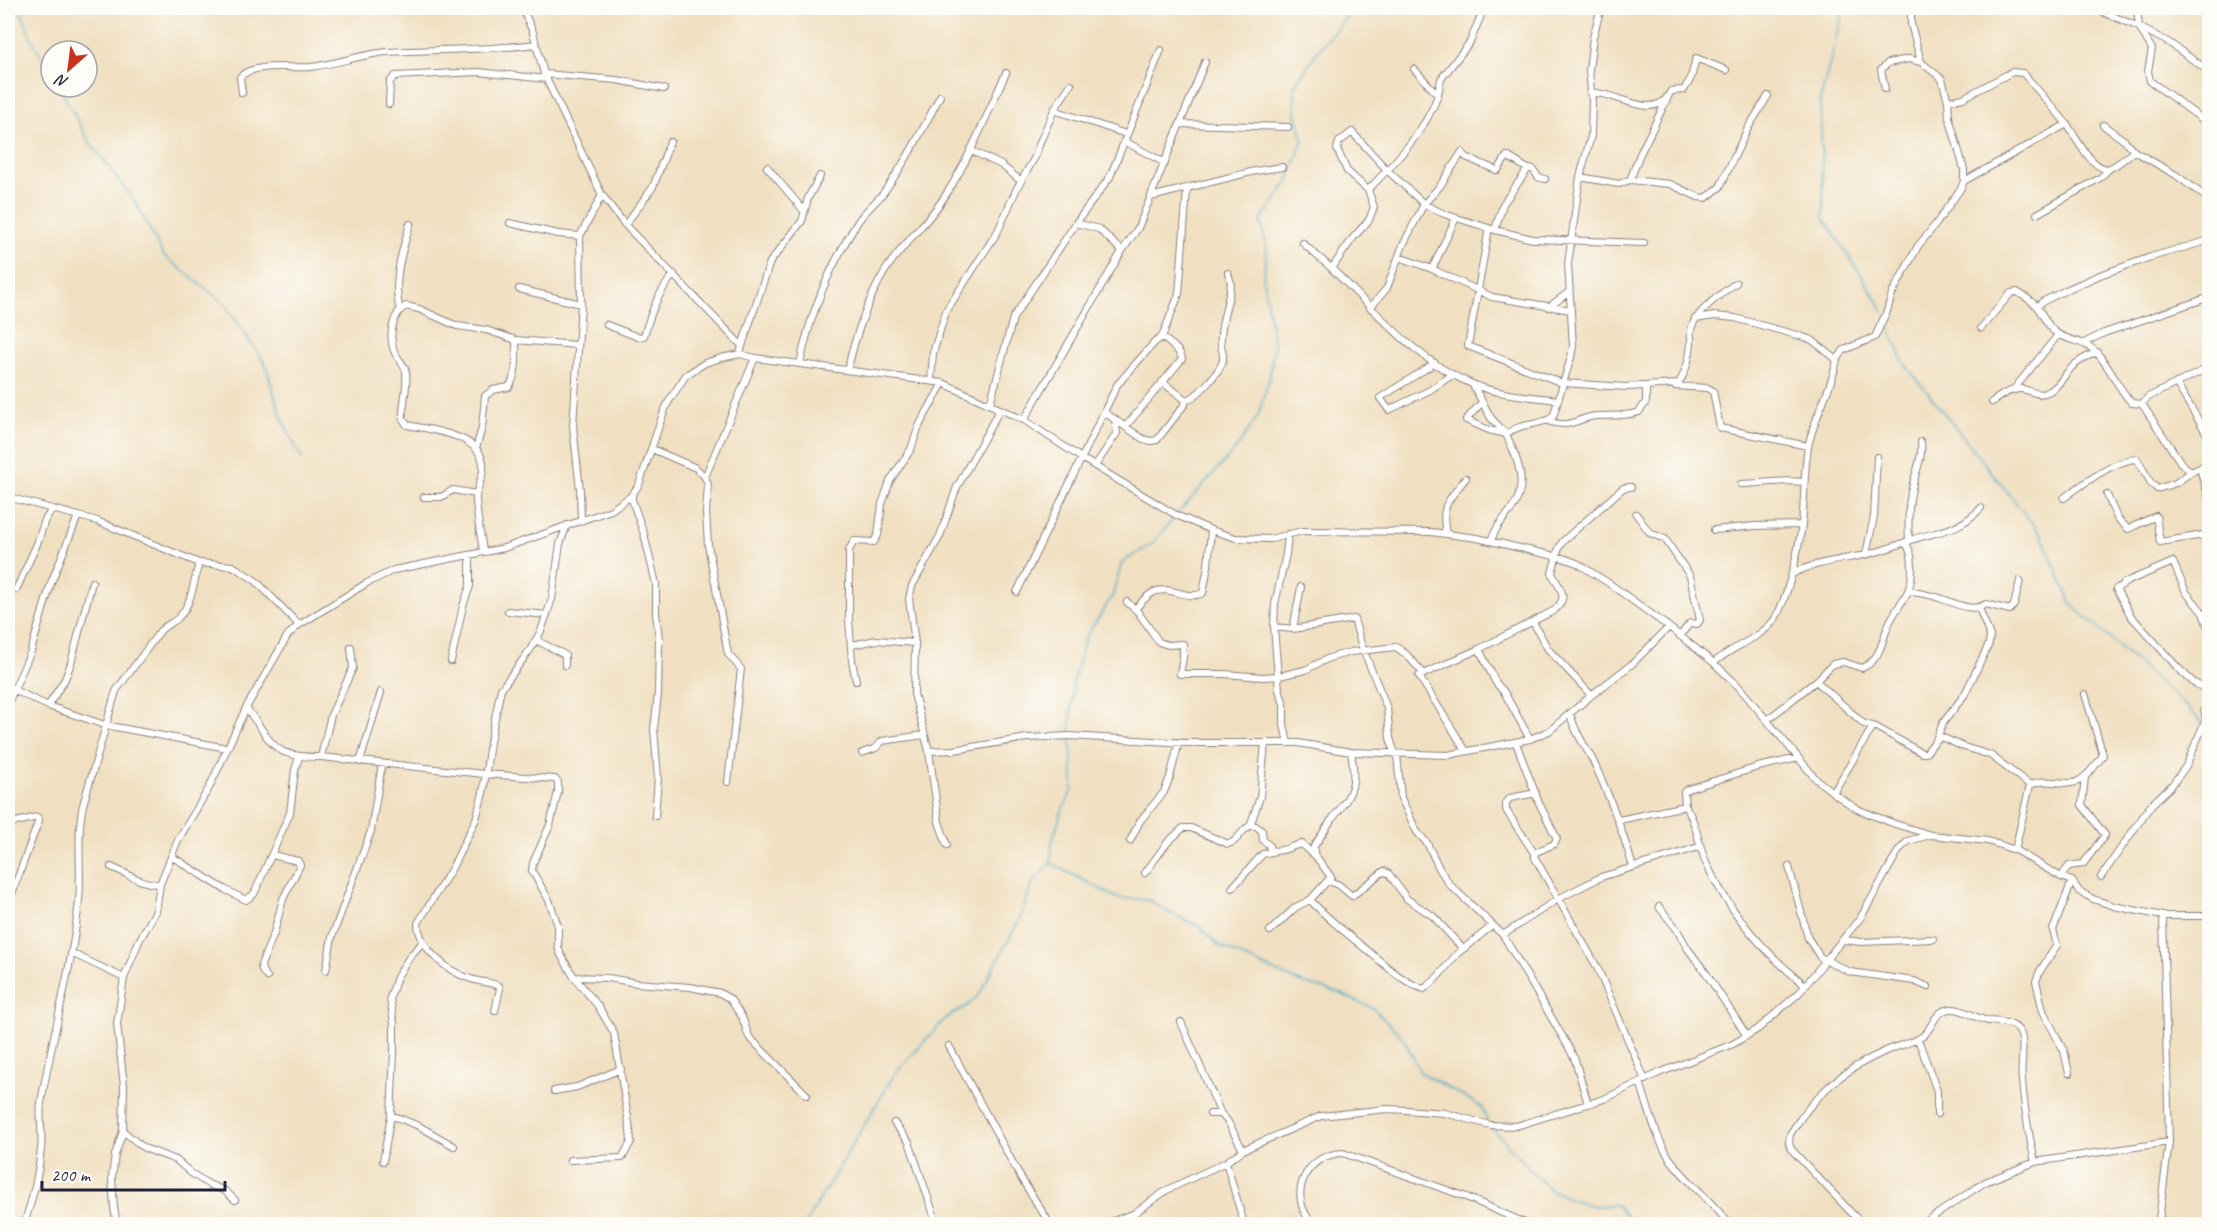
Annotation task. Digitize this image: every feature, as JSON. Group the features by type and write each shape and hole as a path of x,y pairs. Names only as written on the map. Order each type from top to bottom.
{"street":[{"path":"522,8 533,32 546,76 602,195 625,225 742,346"},
{"path":"1368,190 1418,133 1438,95 1441,79 1470,42 1484,8"},
{"path":"1548,421 1553,417 1571,357 1568,264 1570,239 1580,177 1591,136 1592,101 1588,76 1590,51 1599,8"},
{"path":"1911,8 1911,24 1922,62"},
{"path":"2093,8 2168,42 2210,72"},
{"path":"2137,8 2139,27 2152,49 2148,71 2150,81 2210,125"},
{"path":"242,93 240,77 251,70 309,67 388,52 489,49 535,44"},
{"path":"990,404 1013,318 1076,223 1110,177 1161,50"},
{"path":"1590,93 1604,93 1641,106 1654,105 1671,92 1684,90 1691,78 1696,58 1726,70"},
{"path":"1885,89 1881,69 1888,63 1909,59 1922,62 1942,79 1948,101 1948,117 1963,159 1964,181"},
{"path":"1024,420 1122,251 1138,228 1205,62"},
{"path":"1414,69 1438,95"},
{"path":"389,104 390,82 395,76 478,72 617,80 663,89"},
{"path":"1948,101 1962,98 2012,72 2023,73 2067,124 2086,154 2096,164 2109,169"},
{"path":"848,369 866,313 884,272 945,196 970,150 1006,73"},
{"path":"931,380 933,353 946,311 998,231 1035,157 1054,110 1071,84"},
{"path":"800,364 816,304 850,234 883,193 916,143 940,96"},
{"path":"1630,180 1668,96"},
{"path":"1580,177 1618,184 1630,180 1670,184 1698,197 1706,198 1720,187 1748,128 1768,96"},
{"path":"1054,110 1125,138 1165,163"},
{"path":"1181,124 1288,127"},
{"path":"1714,663 1724,653 1757,635 1776,618 1792,574 1803,513 1808,446 1837,360 1844,350 1875,337 1892,294 1918,246 1936,225 1964,181 2067,124"},
{"path":"2103,125 2125,141 2134,151 2181,179 2210,200"},
{"path":"1332,268 1372,214 1373,202 1368,190 1347,171 1337,149 1339,142 1352,132 1387,170 1424,204 1456,218 1533,239 1644,243"},
{"path":"625,225 653,187 670,142"},
{"path":"970,150 1001,165 1021,181"},
{"path":"2037,214 2085,188 2134,151"},
{"path":"1370,309 1387,288 1403,245 1424,204 1440,186 1462,152 1467,157 1496,170 1507,156 1528,169 1533,169 1538,177 1545,179"},
{"path":"767,167 804,210"},
{"path":"1151,197 1255,171 1282,167"},
{"path":"1528,169 1503,204 1492,229 1468,346 1562,382 1708,388 1713,391 1720,428 1808,446"},
{"path":"740,354 770,262 802,221 804,210 820,176"},
{"path":"1017,592 1117,385 1162,337 1179,294 1187,189"},
{"path":"581,521 573,426 581,304 580,236 602,195"},
{"path":"1432,269 1456,218"},
{"path":"1076,223 1099,229 1122,251"},
{"path":"400,310 397,287 402,252 410,224"},
{"path":"510,224 580,236"},
{"path":"2037,307 2042,302 2100,275 2210,240"},
{"path":"1303,243 1332,268 1370,309 1452,375 1483,388 1558,400"},
{"path":"1400,257 1501,299 1571,310"},
{"path":"1186,400 1199,392 1219,370 1222,362 1224,355 1221,343 1231,283 1228,273"},
{"path":"607,326 638,337 644,336 660,292 674,274"},
{"path":"1675,386 1682,380 1691,340 1690,330 1695,319 1718,296 1736,283"},
{"path":"519,289 581,304"},
{"path":"1549,308 1569,292"},
{"path":"1981,328 2011,293 2017,292 2037,307 2045,323 2058,334 2084,343 2097,352 2113,374 2126,398 2132,403 2142,404"},
{"path":"2084,343 2104,333 2210,297"},
{"path":"483,552 476,494 484,468 476,448 466,440 447,433 407,425 403,419 406,371 393,348 392,330 395,317 406,306 419,309 458,326 486,330 516,340 577,345"},
{"path":"1695,319 1715,316 1735,318 1800,336 1812,340 1837,360"},
{"path":"1992,402 2014,389 2058,334"},
{"path":"1126,426 1182,359 1182,355 1162,337"},
{"path":"476,448 482,428 485,396 493,390 510,387 513,382 516,370 516,340"},
{"path":"2014,389 2044,394 2056,386 2081,360 2097,352"},
{"path":"117,1224 112,1192 113,1168 123,1131 124,1086 117,1024 124,978 139,941 156,911 160,884 178,840 209,788 246,708 288,635 298,625 384,574 418,564 510,546 611,510 632,494 639,485 669,401 686,375 705,363 740,354 754,358 943,383 1024,420 1083,459 1176,515 1236,538 1271,539 1302,531 1431,532 1491,541 1557,556 1577,563 1669,627 1714,663 1739,687 1798,758 1833,793 1857,809 1931,835 1988,841 2015,850 2072,881 2079,891 2092,899 2163,916 2210,916"},
{"path":"705,477 754,358"},
{"path":"1435,363 1380,398 1389,410 1430,390 1452,375"},
{"path":"2142,404 2148,397 2210,367"},
{"path":"1162,381 1186,400"},
{"path":"856,681 852,661 848,594 849,550 855,541 874,542 878,535 882,504 890,481 911,449 919,426 943,383"},
{"path":"2176,383 2210,439"},
{"path":"1473,384 1491,418 1506,434 1519,460 1519,494 1491,541"},
{"path":"1482,402 1466,420 1488,430 1506,434 1517,426 1548,421 1568,425 1588,417 1639,412 1646,402 1646,386"},
{"path":"1477,394 1483,388"},
{"path":"1104,412 1151,441 1157,440 1186,400"},
{"path":"2142,404 2181,463 2192,472"},
{"path":"946,845 939,822 929,751 914,694 915,643 909,599 912,586 940,536 957,488 1000,409"},
{"path":"1095,466 1117,433 1115,419"},
{"path":"1767,720 1816,681 1833,664 1838,662 1862,668 1871,662 1884,643 1888,627 1908,591 1910,582 1911,555 1907,542 1908,519 1912,489 1920,463 1921,442"},
{"path":"652,449 696,468 705,477 708,485 706,513 708,545 728,654 741,669 728,782"},
{"path":"1866,554 1875,517 1877,457"},
{"path":"2064,498 2092,478 2132,459 2136,459 2157,489 2175,483 2210,461"},
{"path":"2200,468 2210,502"},
{"path":"1446,534 1443,520 1445,505 1466,478"},
{"path":"1741,484 1789,480 1804,482"},
{"path":"1466,751 1419,676 1555,610 1563,602 1564,596 1552,573 1566,537 1623,488 1631,487"},
{"path":"424,497 441,498 453,490 476,494"},
{"path":"632,494 656,584 658,694 654,729 658,778 655,816"},
{"path":"2107,495 2117,518 2128,529 2156,516 2160,542 2210,534"},
{"path":"8,497 110,526 199,563 224,564 242,571 256,581 298,625"},
{"path":"1792,574 1804,568 1938,534 1959,526 1973,517 1981,508"},
{"path":"16,590 45,520 52,509"},
{"path":"1636,514 1650,533 1665,540 1690,576 1700,620 1697,624 1690,623 1680,636"},
{"path":"8,703 10,689 31,651 51,583 78,516"},
{"path":"495,1011 499,986 470,979 441,963 423,942 418,933 418,923 452,868 476,819 483,794 484,774 501,689 536,640 547,615 554,591 560,544 567,525"},
{"path":"1714,530 1801,525"},
{"path":"1135,609 1152,593 1160,591 1194,596 1203,593 1212,530"},
{"path":"1288,534 1275,604 1274,627 1280,676 1279,690 1284,704 1284,725 1288,743"},
{"path":"451,661 463,606 470,586 470,555"},
{"path":"2210,633 2203,613 2186,592 2173,562 2128,581 2116,589 2130,616 2178,668 2194,683 2210,691"},
{"path":"24,1224 30,1208 41,1149 40,1108 71,953 79,899 79,823 116,691 160,631 178,619 191,594 199,563"},
{"path":"1908,591 1938,597 1954,604 1979,608 1986,604 2010,610 2013,608 2020,581"},
{"path":"48,706 65,679 71,663 92,582"},
{"path":"1293,629 1301,587"},
{"path":"1127,602 1135,609 1159,642 1168,645 1183,644 1180,674 1280,676 1299,672 1329,658 1364,650 1379,651 1396,647 1407,655 1424,674"},
{"path":"1816,681 1849,712 1872,728 1882,730 1922,753 1926,753 1965,694 1989,644 1990,636 1979,608"},
{"path":"508,611 547,615"},
{"path":"1274,627 1293,629 1354,619 1387,708 1390,738 1396,753 1401,798 1417,832 1427,843 1450,885 1503,934 1568,1046 1575,1060 1588,1104"},
{"path":"1533,622 1548,649 1591,695"},
{"path":"929,751 954,750 1027,738 1061,736 1179,742 1298,743 1351,752 1448,755 1530,739 1549,731 1632,664 1669,627"},
{"path":"536,640 565,655 565,665"},
{"path":"852,645 876,640 915,643"},
{"path":"321,757 333,708 353,668 351,648"},
{"path":"1479,648 1496,683 1504,692 1530,739"},
{"path":"10,689 48,706 105,725 227,748"},
{"path":"360,762 381,692"},
{"path":"2030,785 2040,782 2075,783 2085,777 2100,759 2103,750 2085,694"},
{"path":"2101,877 2151,805 2172,785 2186,766 2206,719 2204,710 2210,706"},
{"path":"246,708 275,747 284,753 298,757 321,757 555,779 558,782 558,792 550,825 533,863 532,871 549,900 558,926 558,947 561,955 574,977 598,1006 614,1034 631,1142 622,1158 570,1160"},
{"path":"1569,713 1619,820 1633,867"},
{"path":"1833,793 1872,728"},
{"path":"862,753 876,748 882,741 924,735"},
{"path":"1936,740 1941,737 1947,738 1964,747 1990,755 2030,785"},
{"path":"1130,841 1140,821 1164,792 1179,742"},
{"path":"1516,742 1557,838 1554,844 1534,854"},
{"path":"1250,826 1260,797 1265,743"},
{"path":"1314,854 1314,846 1348,800 1352,791 1354,780 1351,752"},
{"path":"171,856 246,900 254,894 290,813 298,757"},
{"path":"1798,758 1758,767 1684,792 1685,806 1695,826 1699,847 1735,912 1770,954 1805,985"},
{"path":"326,970 332,937 371,831 382,764"},
{"path":"2061,877 2069,866 2083,864 2105,835 2082,805 2085,777"},
{"path":"2075,783 2084,791"},
{"path":"2015,850 2030,785"},
{"path":"1536,793 1510,798 1506,803 1506,810 1534,854 1597,967 1643,1081 1652,1118 1669,1157 1718,1208 1728,1224"},
{"path":"1619,820 1685,806"},
{"path":"8,824 37,817 39,820 8,904"},
{"path":"1145,873 1167,843 1183,828 1191,828 1228,844 1236,841 1246,828 1256,826 1262,831 1263,840 1269,845 1270,850 1282,852 1295,844 1302,844 1314,854 1331,877 1310,900 1296,907 1270,931"},
{"path":"1903,827 1908,841"},
{"path":"1104,1224 1133,1214 1167,1190 1226,1162 1243,1150 1321,1116 1387,1109 1445,1113 1503,1127 1516,1125 1588,1104 1706,1056 1747,1036 1778,1013 1844,940 1866,909 1899,850 1908,841 1931,835"},
{"path":"1503,934 1558,899 1600,877 1689,848 1699,847"},
{"path":"1232,888 1263,854 1275,851"},
{"path":"267,977 261,965 274,933 283,899 300,865 298,861 272,855"},
{"path":"111,867 129,873 149,884 160,884"},
{"path":"1789,867 1813,950 1825,960 1851,972 1914,981 1928,987"},
{"path":"1329,881 1340,885 1352,896 1384,871 1389,874 1407,899 1433,915 1463,949"},
{"path":"2070,1073 2064,1051 2043,1011 2036,981 2057,945 2052,930 2072,881"},
{"path":"1310,900 1327,919 1383,965 1415,986 1424,989 1429,987 1448,963 1463,949 1492,926"},
{"path":"1659,907 1676,928 1747,1036"},
{"path":"2163,916 2169,1142 2158,1222 2210,1223"},
{"path":"1844,940 1861,942 1932,939"},
{"path":"383,1161 391,1115 394,1053 394,1024 390,998 401,970 423,942"},
{"path":"71,953 124,978"},
{"path":"574,977 608,978 637,983 690,987 720,993 730,999 742,1017 749,1037 807,1095"},
{"path":"1862,1224 1791,1149 1790,1134 1820,1093 1838,1078 1889,1049 1918,1039 1928,1031 1939,1012 1958,1009 1985,1021 2007,1023 2017,1028 2021,1035 2021,1078 2035,1162"},
{"path":"1181,1022 1221,1114 1228,1122 1243,1150"},
{"path":"1918,1039 1937,1091 1937,1114"},
{"path":"949,1046 1021,1179 1050,1224"},
{"path":"554,1091 577,1087 621,1069"},
{"path":"1209,1114 1221,1114"},
{"path":"391,1115 419,1126 454,1146"},
{"path":"894,1123 909,1142 937,1224"},
{"path":"123,1131 144,1148 176,1160 208,1184 225,1191 235,1200"},
{"path":"1922,1224 1985,1182 2035,1162 2169,1142"},
{"path":"1313,1224 1304,1210 1301,1193 1305,1174 1320,1157 1331,1153 1343,1153 1464,1196 1527,1224"},
{"path":"1226,1162 1244,1224"},
{"path":"1133,1214 1137,1224"}],"waterway":[{"path":"20,8 39,52"},
{"path":"1178,513 1236,449 1258,416 1270,376 1274,345 1263,279 1267,250 1261,220 1288,182 1303,139 1296,112 1294,87 1317,52 1350,13 1361,8"},
{"path":"1844,8 1820,101 1824,218 1883,312"},
{"path":"66,99 89,141 136,203 163,255 224,303 265,363 279,410 302,459"},
{"path":"1886,319 1904,363 2041,534 2072,605 2186,706 2203,724"},
{"path":"1070,733 1073,683 1085,638 1112,597 1122,562 1151,545 1175,517"},
{"path":"805,1224 896,1072 946,1018 967,1006 979,995 1020,918 1032,884 1051,863 1052,842 1061,813 1073,789 1070,738"},
{"path":"1051,863 1117,898 1149,900 1168,912 1199,926 1218,945 1245,958 1299,982 1339,993 1374,1009 1404,1039 1420,1072 1482,1107 1488,1123"},
{"path":"1491,1127 1549,1189 1594,1206 1617,1205 1633,1224"}]}
